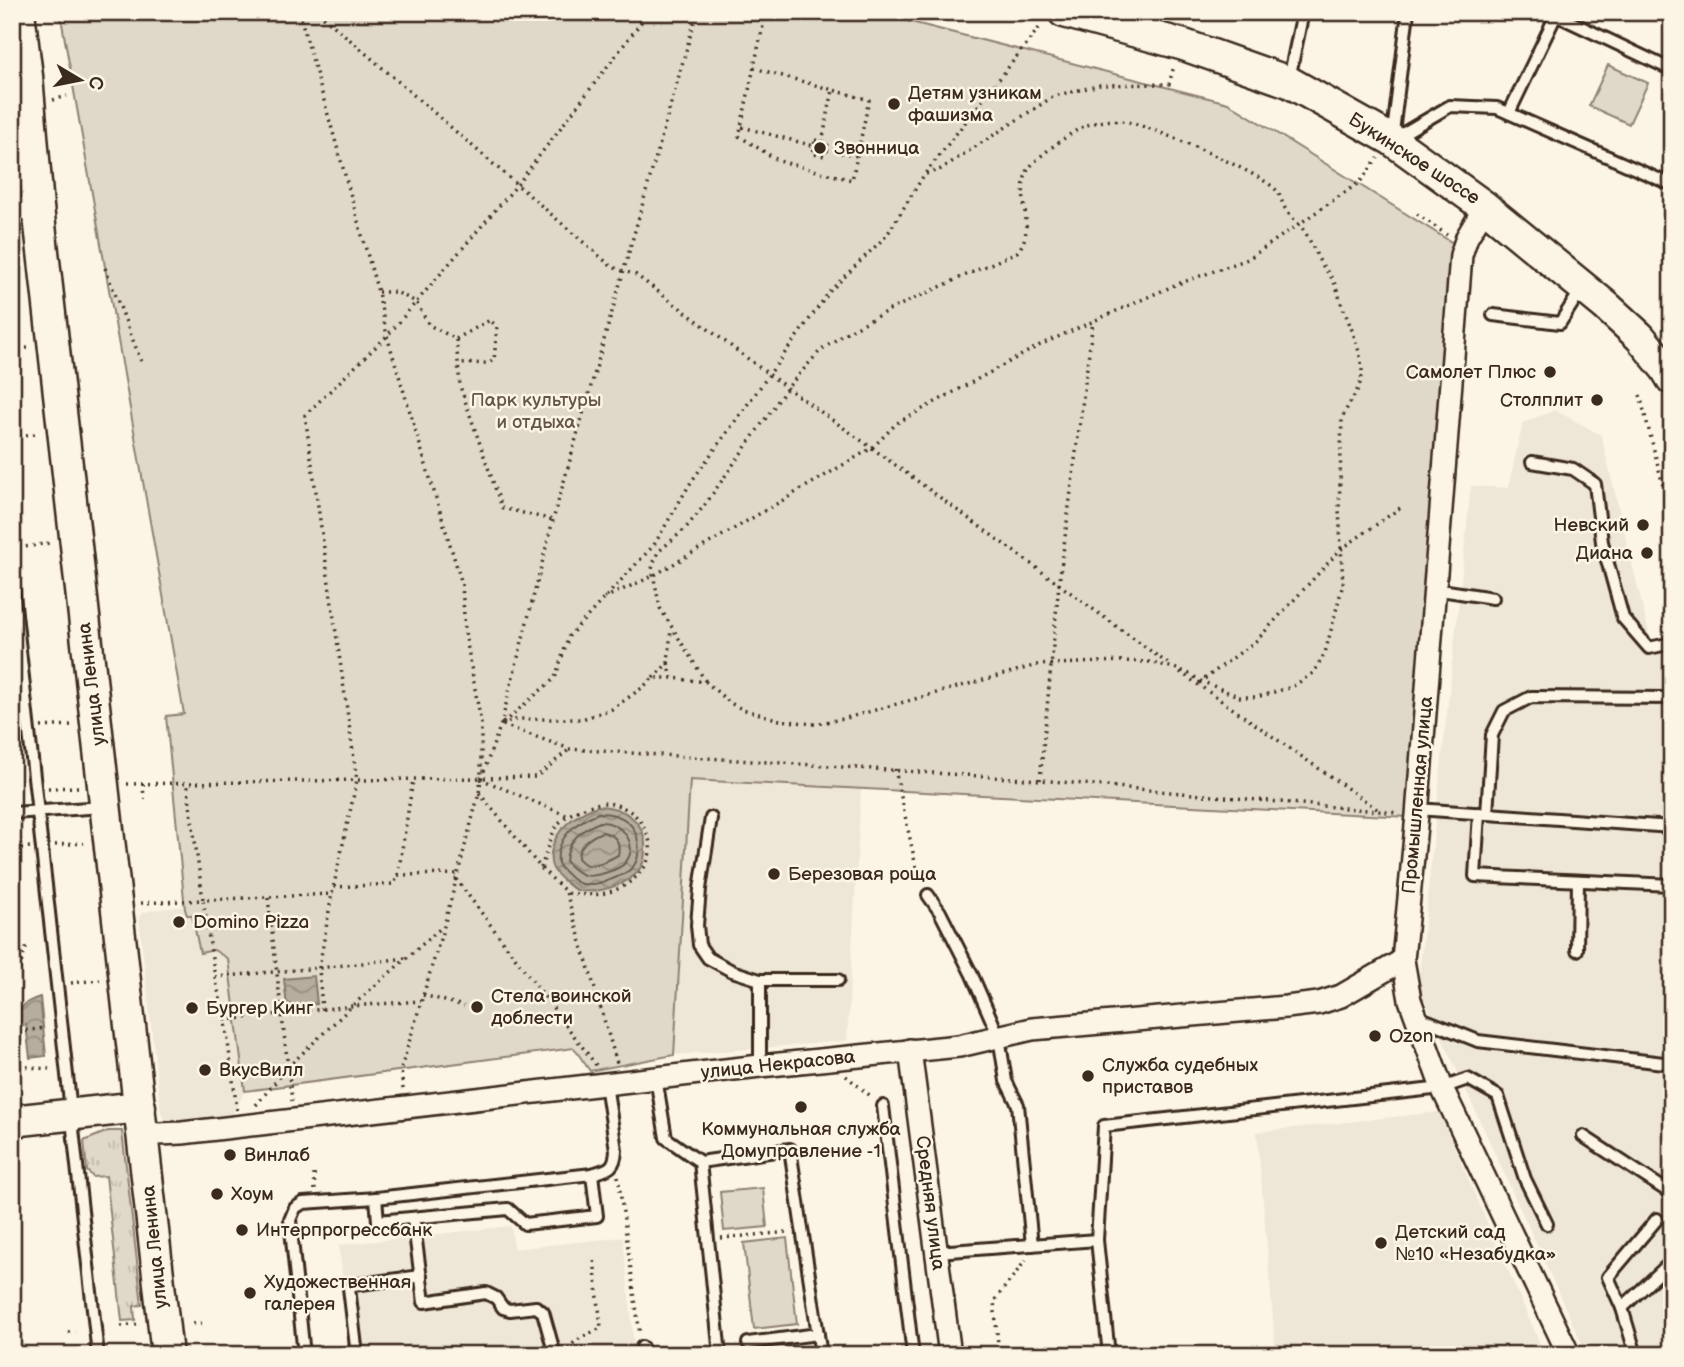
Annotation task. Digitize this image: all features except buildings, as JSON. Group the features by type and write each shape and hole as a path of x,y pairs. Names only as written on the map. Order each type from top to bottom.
{"street":[{"name":"улица Ленина","path":"19,12 27,76 25,208 97,796 141,1119 167,1355"},
{"name":"Букинское шоссе","path":"1064,12 1184,45 1289,82 1392,140 1485,206 1583,288 1640,337 1672,379"},
{"name":"Промышленная улица","path":"1485,206 1467,237 1461,255 1403,960 1410,1000 1442,1088 1569,1355"},
{"name":"улица Некрасова","path":"12,1121 72,1115 141,1119 158,1134 182,1133 608,1078 656,1078 959,1046 1032,1029 1319,1003 1341,996 1403,960"},
{"name":"Средняя улица","path":"910,1050 950,1355"}],"lane":[{"path":"1289,82 1303,12"},
{"path":"1392,140 1408,12"},
{"path":"1509,113 1556,14 1672,70"},
{"path":"1392,140 1450,106 1497,108 1672,185"},
{"path":"1493,315 1560,323 1583,288"},
{"path":"1532,461 1573,469 1595,484 1602,542 1623,618 1649,648 1672,643"},
{"path":"12,578 98,1355"},
{"path":"1434,589 1493,598"},
{"path":"1672,698 1531,697 1504,711 1492,735 1475,876 1672,885"},
{"path":"12,813 38,811 97,796"},
{"path":"1417,812 1672,827"},
{"path":"711,818 697,925 699,945 708,958 732,971 760,980 838,980"},
{"path":"1577,950 1578,881"},
{"path":"928,895 940,912 972,975 999,1037 1006,1081 1018,1105 1035,1245"},
{"path":"760,980 760,1066"},
{"path":"1415,1016 1478,1041 1672,1063"},
{"path":"304,1355 290,1220 295,1208 303,1203 376,1198 592,1174 609,1169 615,1160 615,1150 608,1078"},
{"path":"656,1078 666,1138 700,1162 790,1149 821,1355"},
{"path":"1109,1355 1097,1240 1104,1126 1442,1088 1468,1079 1497,1096 1525,1180 1547,1224"},
{"path":"883,1106 913,1355"},
{"path":"1583,1136 1672,1195"},
{"path":"700,1162 720,1355"},
{"path":"376,1198 378,1221 508,1209 525,1224 597,1216 592,1174"},
{"path":"413,1218 424,1302 486,1293 496,1298 503,1308 510,1310 537,1307 543,1312 555,1355"},
{"path":"1636,1355 1622,1308 1608,1277 1657,1219"},
{"path":"937,1252 1097,1240"},
{"path":"1622,1308 1672,1261"},
{"path":"357,1355 349,1288 353,1284 421,1276"},
{"path":"748,1343 818,1334"}],"path":[{"path":"299,12 378,292 387,336 462,584 466,632 481,723 479,793 401,1069 405,1106"},
{"path":"318,12 612,267 636,275 787,388 1174,668 1200,683 1377,809"},
{"path":"322,1010 319,968 357,780 305,415 387,336 517,185 649,12"},
{"path":"481,779 501,724 553,520 696,12"},
{"path":"754,68 869,100 852,180 779,161 739,136 766,12"},
{"path":"501,724 555,678 569,636 654,545 691,482 830,291 887,235 924,175 1039,28"},
{"path":"924,175 941,169 1054,96 1100,85 1169,84 1176,61"},
{"path":"822,142 833,90"},
{"path":"47,102 67,96"},
{"path":"1174,668 1150,662 1121,661 1037,665 843,719 813,724 780,719 730,703 706,682 660,608 653,576 654,562 659,552 704,506 787,388 820,351 847,332 888,310 1017,252 1022,246 1027,229 1024,184 1027,172 1035,161 1076,131 1096,122 1125,122 1145,128 1249,171 1277,191 1286,209 1305,232 1332,280 1352,331 1362,367 1359,391 1346,408 1342,419 1339,510 1343,584 1325,653 1313,673 1292,687 1257,697 1240,696 1200,683"},
{"path":"741,127 814,146"},
{"path":"815,140 828,143 825,156 813,153 814,146 815,140"},
{"path":"604,598 653,576 872,448 897,423 1042,344 1175,285 1248,259 1360,182 1392,140"},
{"path":"827,150 857,156"},
{"path":"1417,214 1464,246"},
{"path":"105,268 141,360"},
{"path":"378,292 396,292 416,302 429,325 456,339"},
{"path":"456,339 489,320 497,327 494,360 488,363 458,364"},
{"path":"1040,780 1059,584 1093,321"},
{"path":"456,339 460,386 502,508 553,520"},
{"path":"12,349 28,348"},
{"path":"1640,395 1672,521"},
{"path":"12,436 37,434"},
{"path":"1200,683 1256,640 1340,550 1400,508"},
{"path":"12,549 50,543"},
{"path":"671,628 668,663 672,678"},
{"path":"501,724 519,719 582,719 612,709 642,688 668,663"},
{"path":"653,678 706,682"},
{"path":"501,724 570,749 895,769 1417,812"},
{"path":"127,784 536,777 570,749"},
{"path":"895,769 918,876 928,895"},
{"path":"481,779 568,816"},
{"path":"334,887 394,884 398,875 413,780"},
{"path":"187,782 239,1126"},
{"path":"143,784 144,799"},
{"path":"36,789 97,796"},
{"path":"456,877 608,1078 618,1069 566,892 541,868 479,793"},
{"path":"541,868 558,824 568,816 594,804 606,802 632,812 641,821 649,837 650,852 645,868 634,880 621,888 600,894 566,892"},
{"path":"398,875 456,877"},
{"path":"141,904 332,894"},
{"path":"268,898 295,1120"},
{"path":"239,1126 288,1067 443,926"},
{"path":"12,989 27,946"},
{"path":"215,977 408,958"},
{"path":"423,995 464,1006"},
{"path":"225,1020 352,1006 421,1002"},
{"path":"44,1028 12,1033 15,1067 49,1069"},
{"path":"827,1060 883,1106"},
{"path":"615,1160 643,1351"},
{"path":"710,1239 802,1231"},
{"path":"999,1355 993,1301 1035,1245"},
{"path":"566,1349 601,1328 594,1258"},
{"path":"193,1324 203,1323"},
{"path":"121,1326 140,1324"},
{"path":"68,1332 75,1331"}],"shaded area":[{"path":"1555,410 1601,435 1651,642 1672,637 1672,1355 1587,1355 1418,985 1471,486 1508,488 1523,423"},
{"path":"690,780 861,789 847,1041 674,1055"},
{"path":"185,906 187,915 192,914 214,950 228,959 245,1091 231,1118 173,1126 166,1123 161,1113 139,918 142,913 153,910"},
{"name":"Детский сад №10 «Незабудка»","path":"1439,1112 1545,1355 1276,1355 1257,1132"},
{"path":"511,1226 514,1249 623,1237 635,1355 351,1355 339,1245"}],"green space":[{"name":"Парк культуры и отдыха","path":"60,12 872,12 1228,103 1456,245 1408,817 690,780 674,1055 590,1071 574,1048 245,1091 228,959 214,950 200,953 192,915 187,915 185,909 166,716 184,714"},
{"path":"1608,65 1648,83 1629,124 1589,106"},
{"path":"108,1131 122,1131 142,1305 134,1306 135,1320 122,1321 106,1176 93,1177 87,1171 84,1141"},
{"path":"763,1188 767,1227 724,1231 720,1192"},
{"path":"787,1238 797,1324 754,1329 744,1243"}],"water":[{"path":"597,806 616,809 638,824 645,840 644,858 634,875 621,884 596,891 578,890 555,871 551,862 553,844 567,824"},
{"path":"314,976 317,1004 287,1007 284,979"},
{"path":"40,997 46,1056 30,1058 26,1025 14,1026 22,1007"}],"place":[{"name":"Детям узникам фашизма","path":"894,104"},
{"name":"Звонница","path":"820,148"},
{"name":"Самолет Плюс","path":"1550,372"},
{"name":"Столплит","path":"1597,400"},
{"name":"Невский","path":"1643,525"},
{"name":"Диана","path":"1647,553"},
{"name":"Березовая роща","path":"774,874"},
{"name":"Domino Pizza","path":"179,922"},
{"name":"Стела воинской доблести","path":"477,1007"},
{"name":"Бургер Кинг","path":"192,1008"},
{"name":"Ozon","path":"1375,1036"},
{"name":"ВкусВилл","path":"205,1070"},
{"name":"Служба судебных приставов","path":"1088,1076"},
{"name":"Коммунальная служба Домуправление -1","path":"801,1107"},
{"name":"Винлаб","path":"230,1155"},
{"name":"Хоум","path":"217,1194"},
{"name":"Интерпрогрессбанк","path":"242,1230"},
{"name":"Детский сад №10 «Незабудка»","path":"1381,1243"},
{"name":"Художественная галерея","path":"250,1293"}]}
